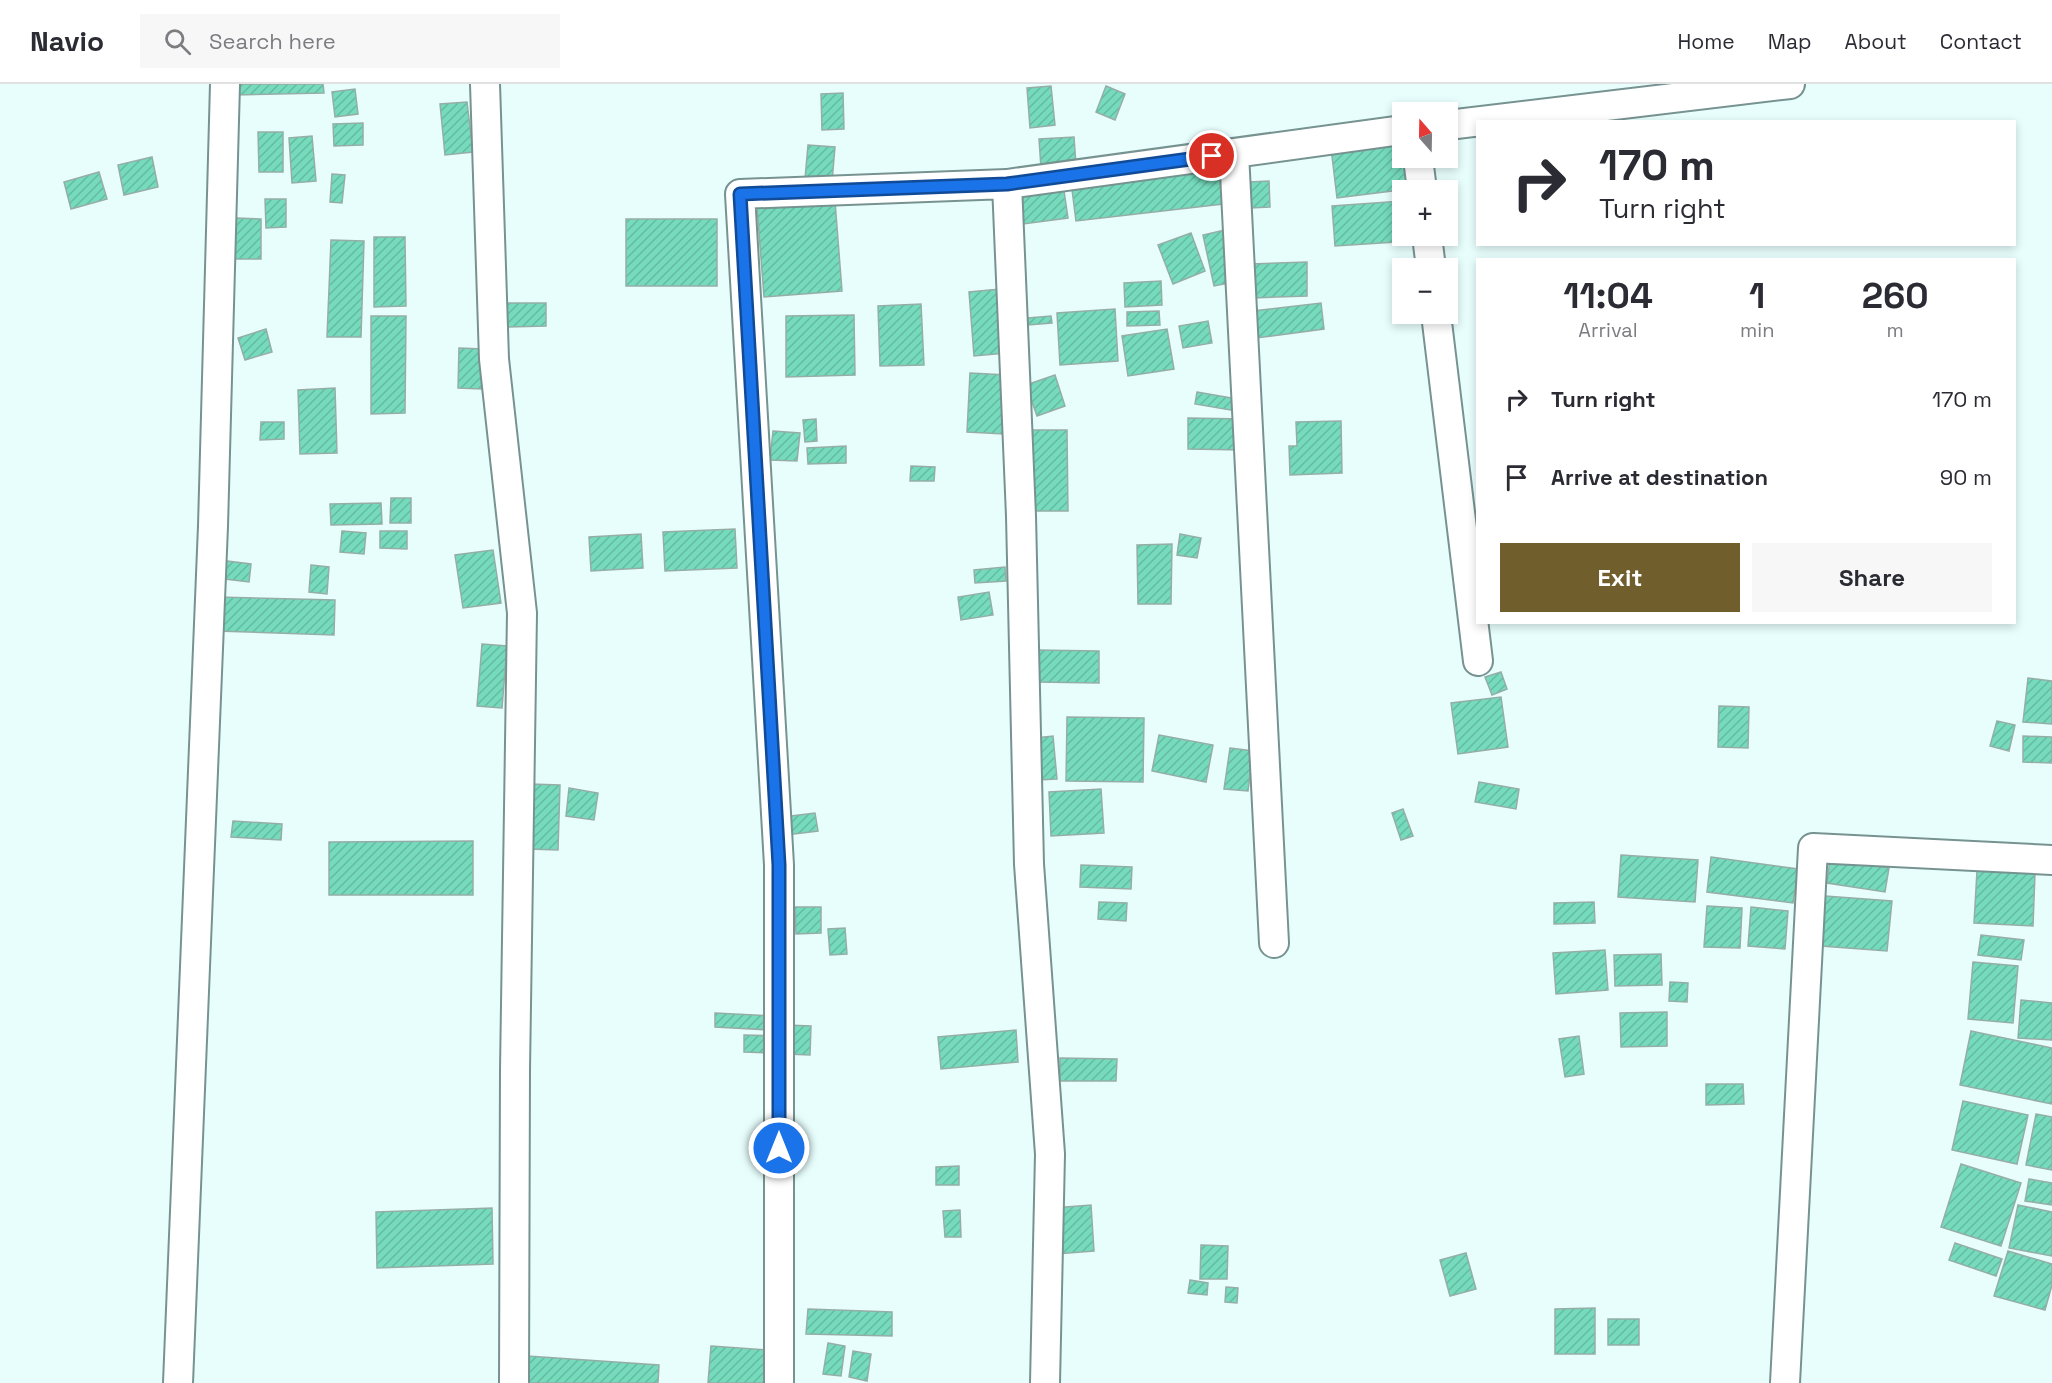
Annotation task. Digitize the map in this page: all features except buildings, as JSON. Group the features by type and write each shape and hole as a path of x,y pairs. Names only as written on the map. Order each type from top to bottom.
{"street":[{"path":"178,1383 213,526 225,84"},
{"path":"485,84 494,358 522,613 514,1070 514,1383"},
{"path":"1490,120 1790,84"},
{"path":"1458,124 1476,122"},
{"path":"779,1383 779,865 740,194 1007,184 1392,131"},
{"path":"1234,153 1274,943"},
{"path":"1007,184 1021,516 1029,864 1050,1154 1045,1383"},
{"path":"1437,324 1478,661"},
{"path":"1785,1383 1813,848 2052,860"}],"route":[{"path":"779,1148 779,865 740,194 1007,184 1212,156"}]}
